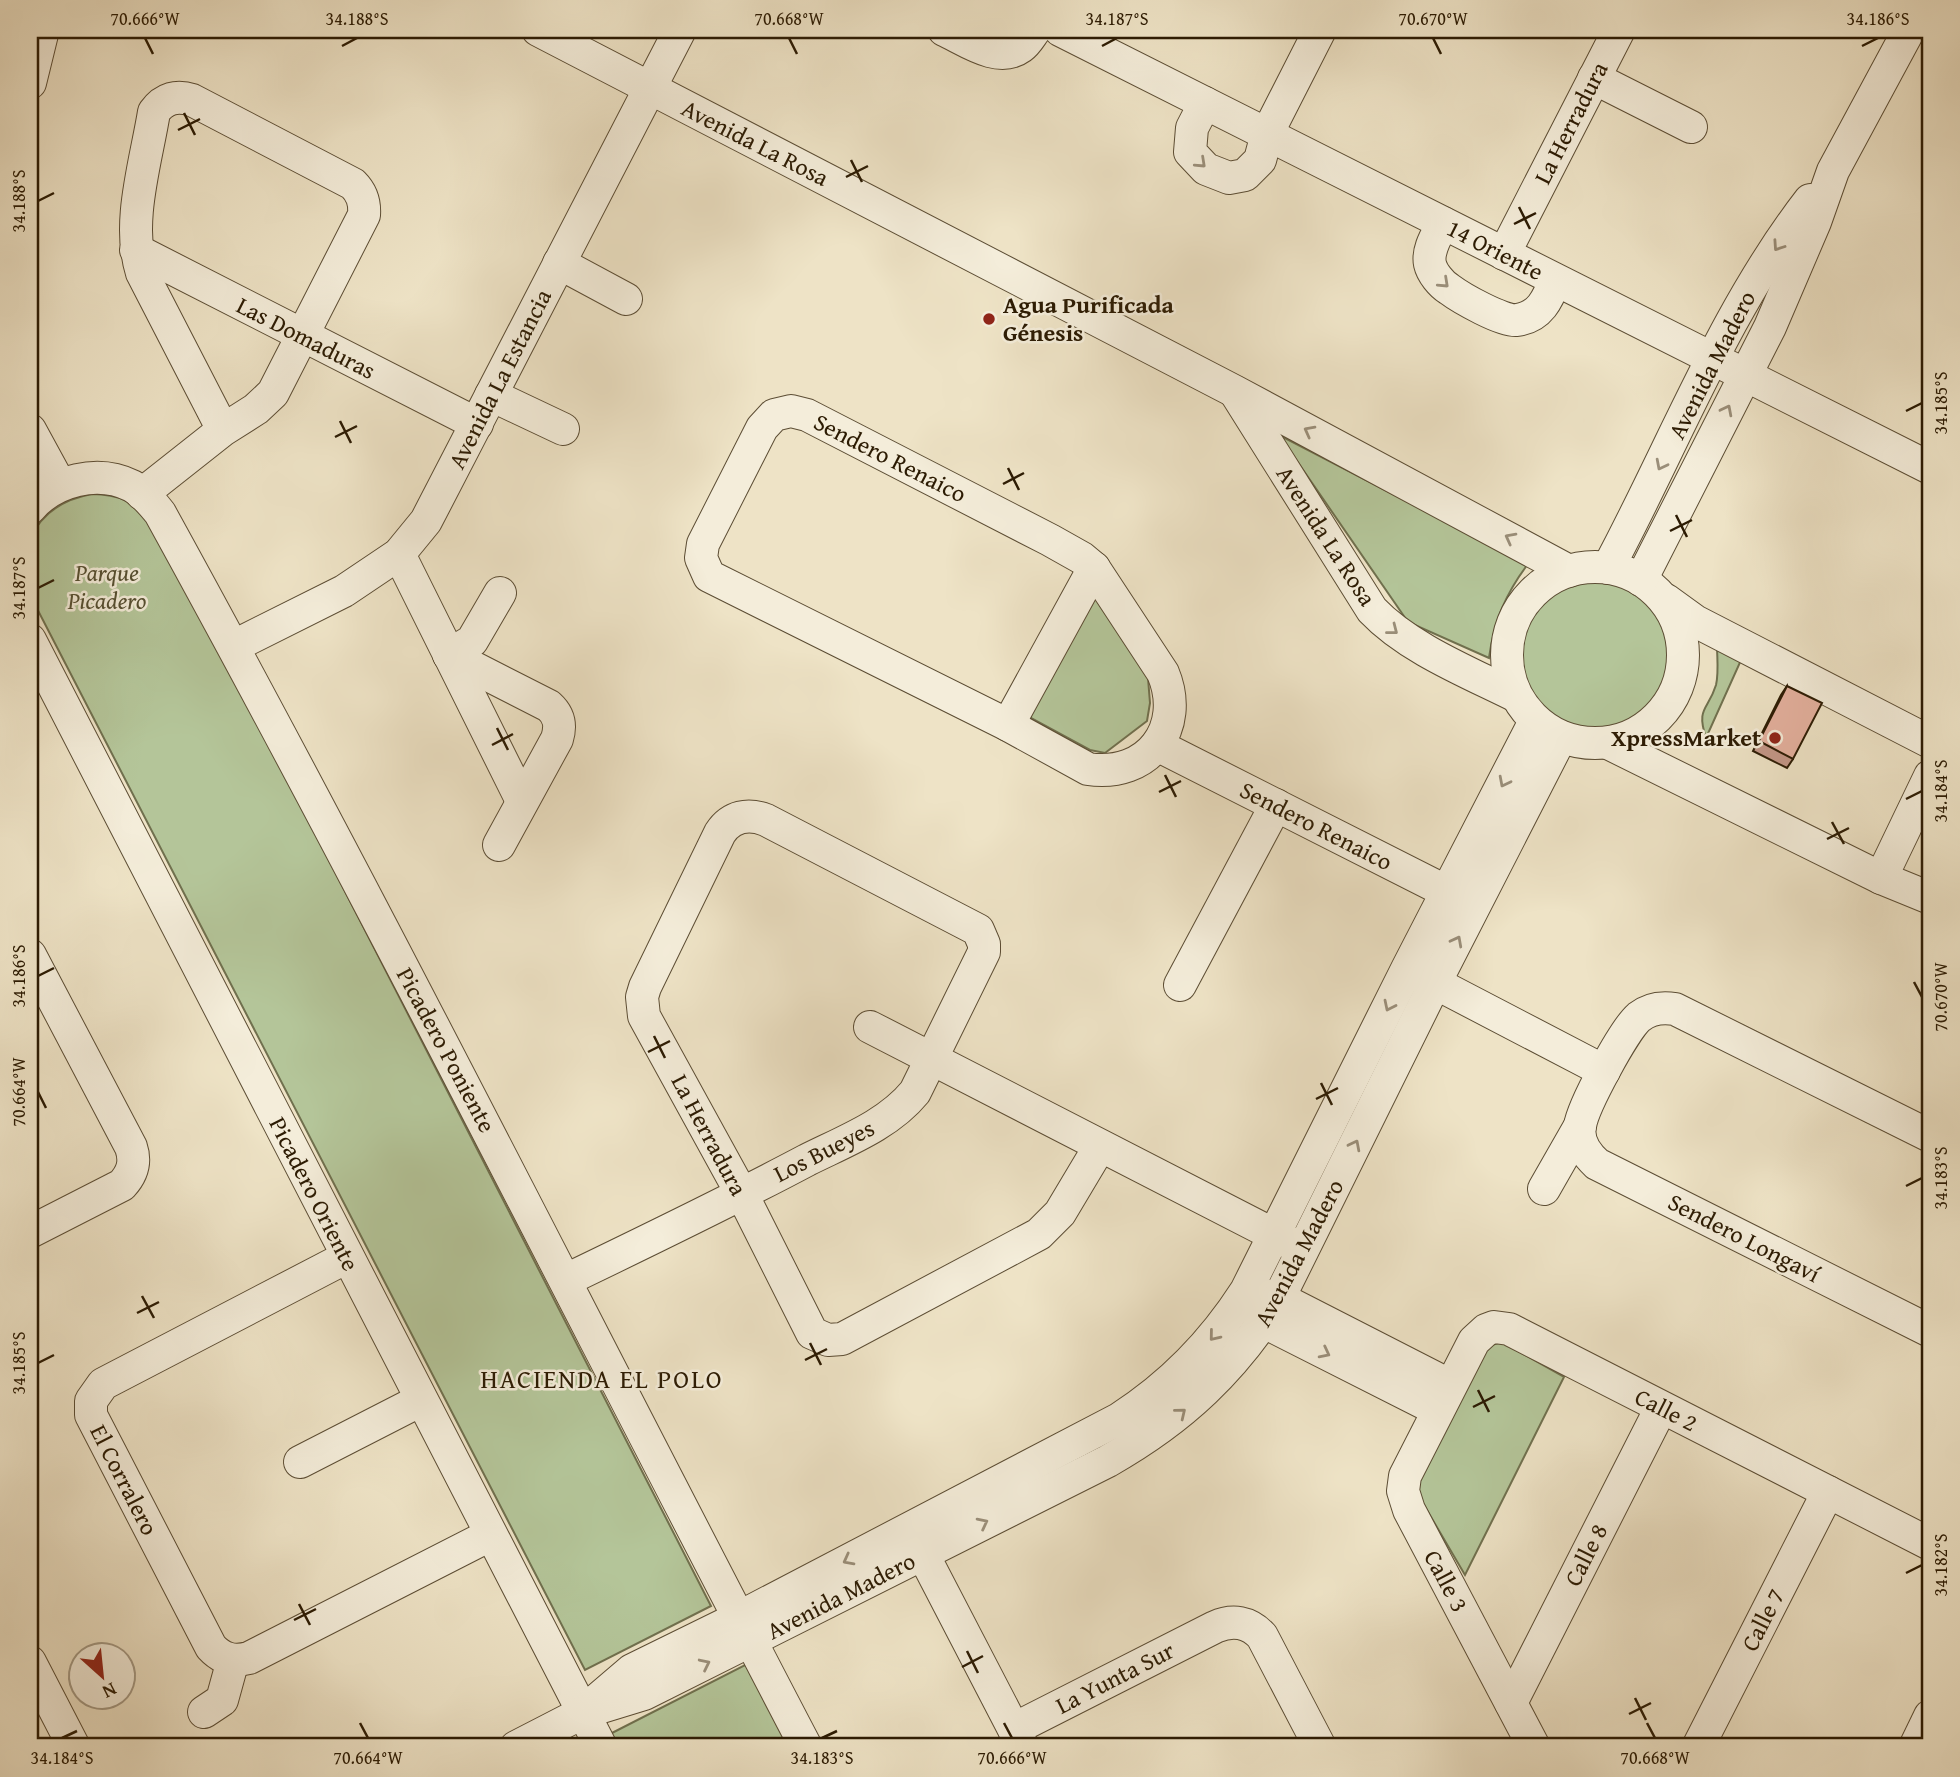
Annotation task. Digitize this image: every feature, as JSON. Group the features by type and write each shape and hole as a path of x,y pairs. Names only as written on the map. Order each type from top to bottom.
{"street":[{"path":"30,83 43,30"},
{"name":"Avenida La Rosa","path":"538,30 1234,391 1569,571"},
{"name":"Avenida La Estancia","path":"234,646 344,592 399,554 426,521 680,30"},
{"path":"944,30 988,51 1000,53 1013,52 1024,46 1035,30"},
{"name":"14 Oriente","path":"1060,30 1930,468"},
{"path":"1205,103 1192,128 1190,152 1206,169 1229,178 1245,175 1260,160 1267,134 1320,30"},
{"name":"La Herradura","path":"1504,254 1619,30"},
{"name":"Avenida Madero","path":"1651,587 1744,376 1794,272 1833,172 1909,30"},
{"path":"1594,78 1691,127"},
{"path":"142,494 223,430 256,409 273,393 364,215 362,195 347,180 192,100 170,99 158,106 154,112 135,227 136,250 142,273 223,430"},
{"name":"Avenida Madero","path":"1608,568 1713,360 1770,258 1833,172"},
{"path":"1443,223 1429,253 1430,265 1437,277 1448,289 1504,319 1517,320 1541,310 1555,280"},
{"name":"Las Domaduras","path":"136,250 477,424"},
{"path":"559,264 626,299"},
{"name":"Avenida La Rosa","path":"1234,391 1372,610 1397,634 1415,645 1516,696"},
{"path":"491,395 563,429"},
{"name":"Sendero Renaico","path":"782,412 807,415 1049,540 1082,558 1094,568 1163,673 1168,685 1171,710 1164,734 1148,755 1126,768 1101,771 1088,769 1008,726 709,576 702,565 703,544 768,421 782,412"},
{"name":"Picadero Poniente","path":"30,430 39,495 88,478 103,478 131,486 160,513 234,646 566,1280 806,1747"},
{"path":"399,554 522,801"},
{"path":"1651,587 1674,616 1679,627 1683,652 1681,678 1667,706 1642,731 1608,743 1579,742 1548,729 1516,696 1510,684 1506,658 1509,631 1528,597 1538,588 1569,571 1586,567 1608,568 1628,573 1651,587 1695,621 1930,742"},
{"path":"1008,726 1094,568"},
{"path":"449,655 472,641 500,593"},
{"name":"Picadero Oriente","path":"30,640 40,688 347,1257 601,1747"},
{"path":"449,655 549,706 560,725 557,739 499,845"},
{"path":"1656,719 1668,749 1706,791"},
{"name":"Avenida Madero","path":"516,1747 582,1713 632,1670 745,1630 915,1541 1145,1403 1191,1363 1224,1325 1246,1292 1407,968 1448,892 1548,729"},
{"name":"Avenida Madero","path":"915,1541 1108,1461 1174,1419 1212,1386 1248,1345 1272,1310 1476,906 1548,729"},
{"path":"1608,743 1881,878 1930,898"},
{"name":"Sendero Renaico","path":"1157,746 1476,906"},
{"path":"1881,878 1930,776"},
{"path":"1180,985 1276,805"},
{"name":"La Herradura","path":"978,930 766,820 746,816 736,818 724,827 645,988 642,1006 644,1016 742,1194 812,1333 820,1339 835,1340 1039,1234 1060,1213 1100,1146"},
{"name":"Los Bueyes","path":"566,1280 742,1194 888,1118 915,1092 984,953 982,936 978,930"},
{"path":"30,955 131,1147 134,1163 122,1185 30,1232"},
{"path":"1407,968 1604,1071"},
{"path":"1544,1188 1580,1126 1604,1071 1640,1016 1657,1008 1675,1009 1930,1136"},
{"path":"870,1027 1303,1250"},
{"name":"Sendero Longaví","path":"1580,1126 1584,1148 1597,1164 1930,1331"},
{"name":"El Corralero","path":"233,1660 217,1653 211,1647 91,1415 91,1401 98,1389 108,1381 347,1257"},
{"path":"1246,1292 1272,1310 1443,1398"},
{"name":"Calle 2","path":"1443,1398 1479,1334 1486,1329 1502,1327 1930,1544"},
{"name":"Calle 3","path":"1443,1398 1405,1476 1405,1501 1534,1747"},
{"path":"300,1462 421,1400"},
{"name":"Calle 8","path":"1511,1703 1661,1408"},
{"name":"Calle 7","path":"1698,1747 1828,1492"},
{"path":"204,1712 222,1700 233,1660 249,1658 490,1535"},
{"path":"915,1541 1019,1738"},
{"name":"La Yunta Sur","path":"1019,1738 1215,1627 1233,1622 1251,1626 1262,1636 1320,1747"},
{"path":"30,1662 74,1747"},
{"path":"1915,1747 1930,1717"}],"green space":[{"path":"1279,435 1528,564 1502,608 1489,658 1408,622"},
{"name":"Parque Picadero","path":"92,494 126,501 155,520 711,1606 585,1670 30,595 30,539 35,530 55,508 72,499"},
{"path":"1590,578 1620,584 1645,601 1662,626 1668,656 1662,686 1645,711 1620,728 1590,734 1560,728 1535,711 1518,686 1512,656 1518,626 1535,601 1560,584"},
{"path":"1090,595 1099,598 1148,678 1150,703 1147,721 1105,753 1090,750 1029,717"},
{"path":"1717,645 1742,658 1706,738 1702,720 1716,685"},
{"path":"1502,1342 1564,1377 1465,1575 1421,1500 1416,1480 1488,1346"},
{"path":"747,1664 790,1747 615,1747 608,1735"}],"building":[{"path":"1787,686 1822,703 1793,759 1759,741"}],"place":[{"name":"Agua Purificada Génesis","path":"989,319"},
{"name":"XpressMarket","path":"1775,738"}],"district":[{"name":"HACIENDA EL POLO","path":"602,1379"}]}
